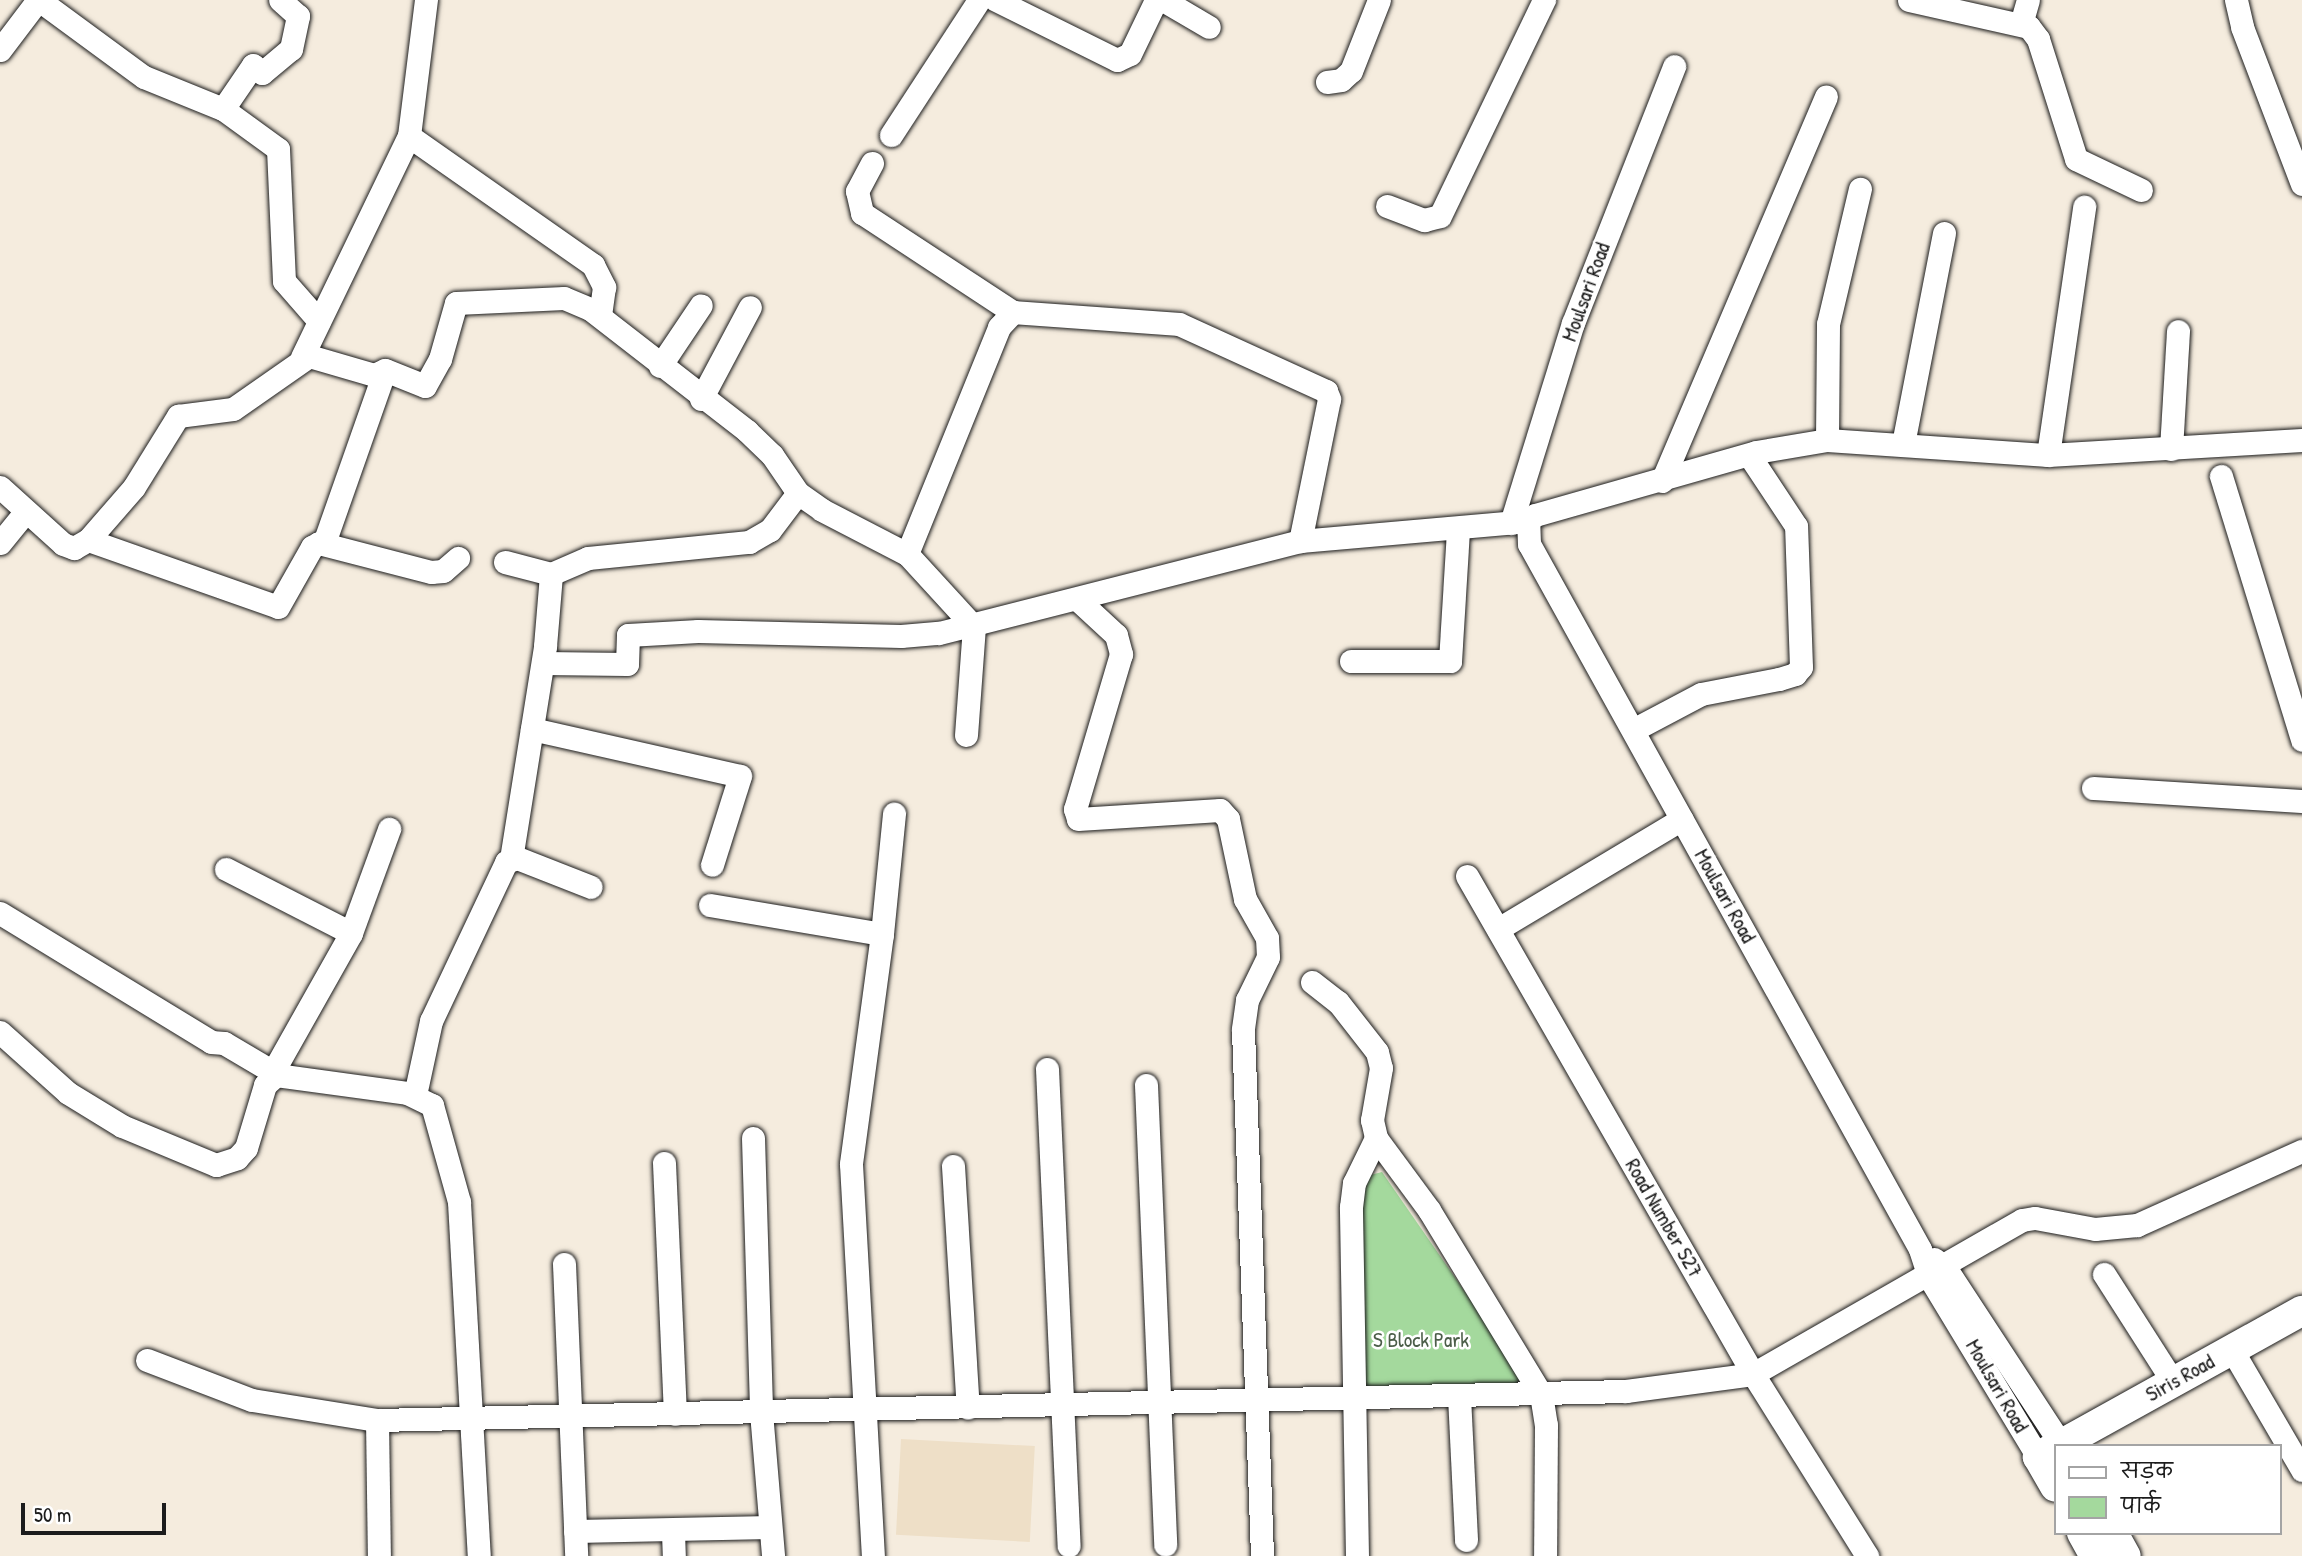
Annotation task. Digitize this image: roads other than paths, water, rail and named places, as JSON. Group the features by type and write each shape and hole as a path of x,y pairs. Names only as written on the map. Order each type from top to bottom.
{"street":[{"path":"0,50 38,0 144,77 223,109 278,149 284,281 319,321"},
{"path":"223,109 253,65 262,73 291,50 299,16 280,0"},
{"path":"0,487 63,544 75,548 88,540 147,469 178,415 233,410 302,357 409,136 426,0"},
{"path":"891,135 979,0"},
{"path":"996,0 1117,60 1130,54 1156,0"},
{"path":"1163,0 1209,27"},
{"path":"1327,82 1341,80 1350,71 1379,0"},
{"path":"1387,206 1424,220 1440,216 1544,0"},
{"path":"1909,0 2021,24 2038,38 2076,159 2141,190"},
{"path":"2021,24 2028,0"},
{"path":"2236,0 2242,27 2302,184"},
{"name":"Moulsari Road","path":"1674,66 1573,323 1523,529 1920,1249 2054,1447"},
{"path":"1662,481 1826,96"},
{"path":"409,136 593,265 604,287 600,316"},
{"path":"872,163 857,191 862,213 1013,312 1179,324 1326,391 1329,400 1300,541"},
{"path":"1826,440 1828,324 1860,189"},
{"path":"2048,455 2084,207"},
{"path":"1903,444 1944,233"},
{"path":"302,357 318,357 374,375 385,370 425,386 439,359 449,315 462,301 564,298 600,316 701,400 758,442 798,493 840,523 907,554 974,627 966,735"},
{"path":"660,366 701,305"},
{"path":"701,400 750,307"},
{"path":"907,554 999,327 1013,312"},
{"path":"2171,449 2178,331"},
{"path":"324,543 385,370"},
{"path":"542,663 627,664 628,635 698,631 901,636 974,627 1195,565 1300,541 1458,529 1523,529 1535,515 1749,455 1826,440 2048,455 2302,440"},
{"path":"1633,730 1701,694 1779,679 1801,667 1796,526 1749,455"},
{"path":"2221,476 2302,740"},
{"path":"505,562 551,573 588,558 749,542 770,530 798,493"},
{"path":"0,543 26,511"},
{"path":"1351,661 1449,662 1458,529"},
{"path":"88,540 278,607 312,547 324,543 431,572 443,571 458,558"},
{"path":"415,1095 438,1004 502,866 511,859 542,663 551,573"},
{"path":"1077,599 1116,635 1121,654 1075,809 1077,819 1220,810 1228,819 1245,899 1267,938 1268,957 1247,1000 1243,1030 1262,1556"},
{"path":"532,729 740,776 712,864"},
{"path":"2093,788 2302,801"},
{"path":"873,1556 851,1164 882,934 894,814"},
{"path":"1498,929 1682,819"},
{"path":"0,1032 68,1093 122,1126 216,1165 237,1158 246,1148 272,1074 351,933 389,829"},
{"path":"511,859 591,887"},
{"path":"226,869 351,933"},
{"name":"Road Number S27","path":"1467,876 1753,1374 1867,1556"},
{"path":"710,905 882,934"},
{"path":"0,913 211,1042 224,1043 272,1074 415,1095 427,1100 436,1114 459,1202 479,1556"},
{"path":"1312,982 1338,1002 1377,1052 1381,1068 1372,1124 1376,1138 1429,1210 1541,1394 1546,1426 1545,1556"},
{"path":"1047,1069 1065,1405 1069,1545"},
{"path":"1146,1085 1157,1403 1165,1545"},
{"path":"753,1138 761,1412 773,1556"},
{"path":"1357,1556 1352,1191 1376,1138"},
{"path":"147,1360 252,1399 377,1420 1626,1391 1753,1374 1937,1272 2022,1220 2035,1218 2095,1229 2137,1225 2302,1151"},
{"path":"664,1163 675,1414"},
{"path":"953,1166 968,1408"},
{"path":"564,1264 573,1416 576,1556"},
{"path":"2104,1274 2173,1382"},
{"name":"Siris Road","path":"2062,1444 2302,1311"},
{"path":"2232,1350 2302,1470"},
{"path":"1459,1396 1466,1540"},
{"path":"377,1420 379,1556"},
{"path":"575,1531 673,1532 770,1527"},
{"path":"673,1532 674,1556"},
{"path":"2083,1535 2095,1556"},
{"path":"2114,1535 2126,1556"}],"park label":[{"name":"S Block Park","path":"1421,1340"}]}
